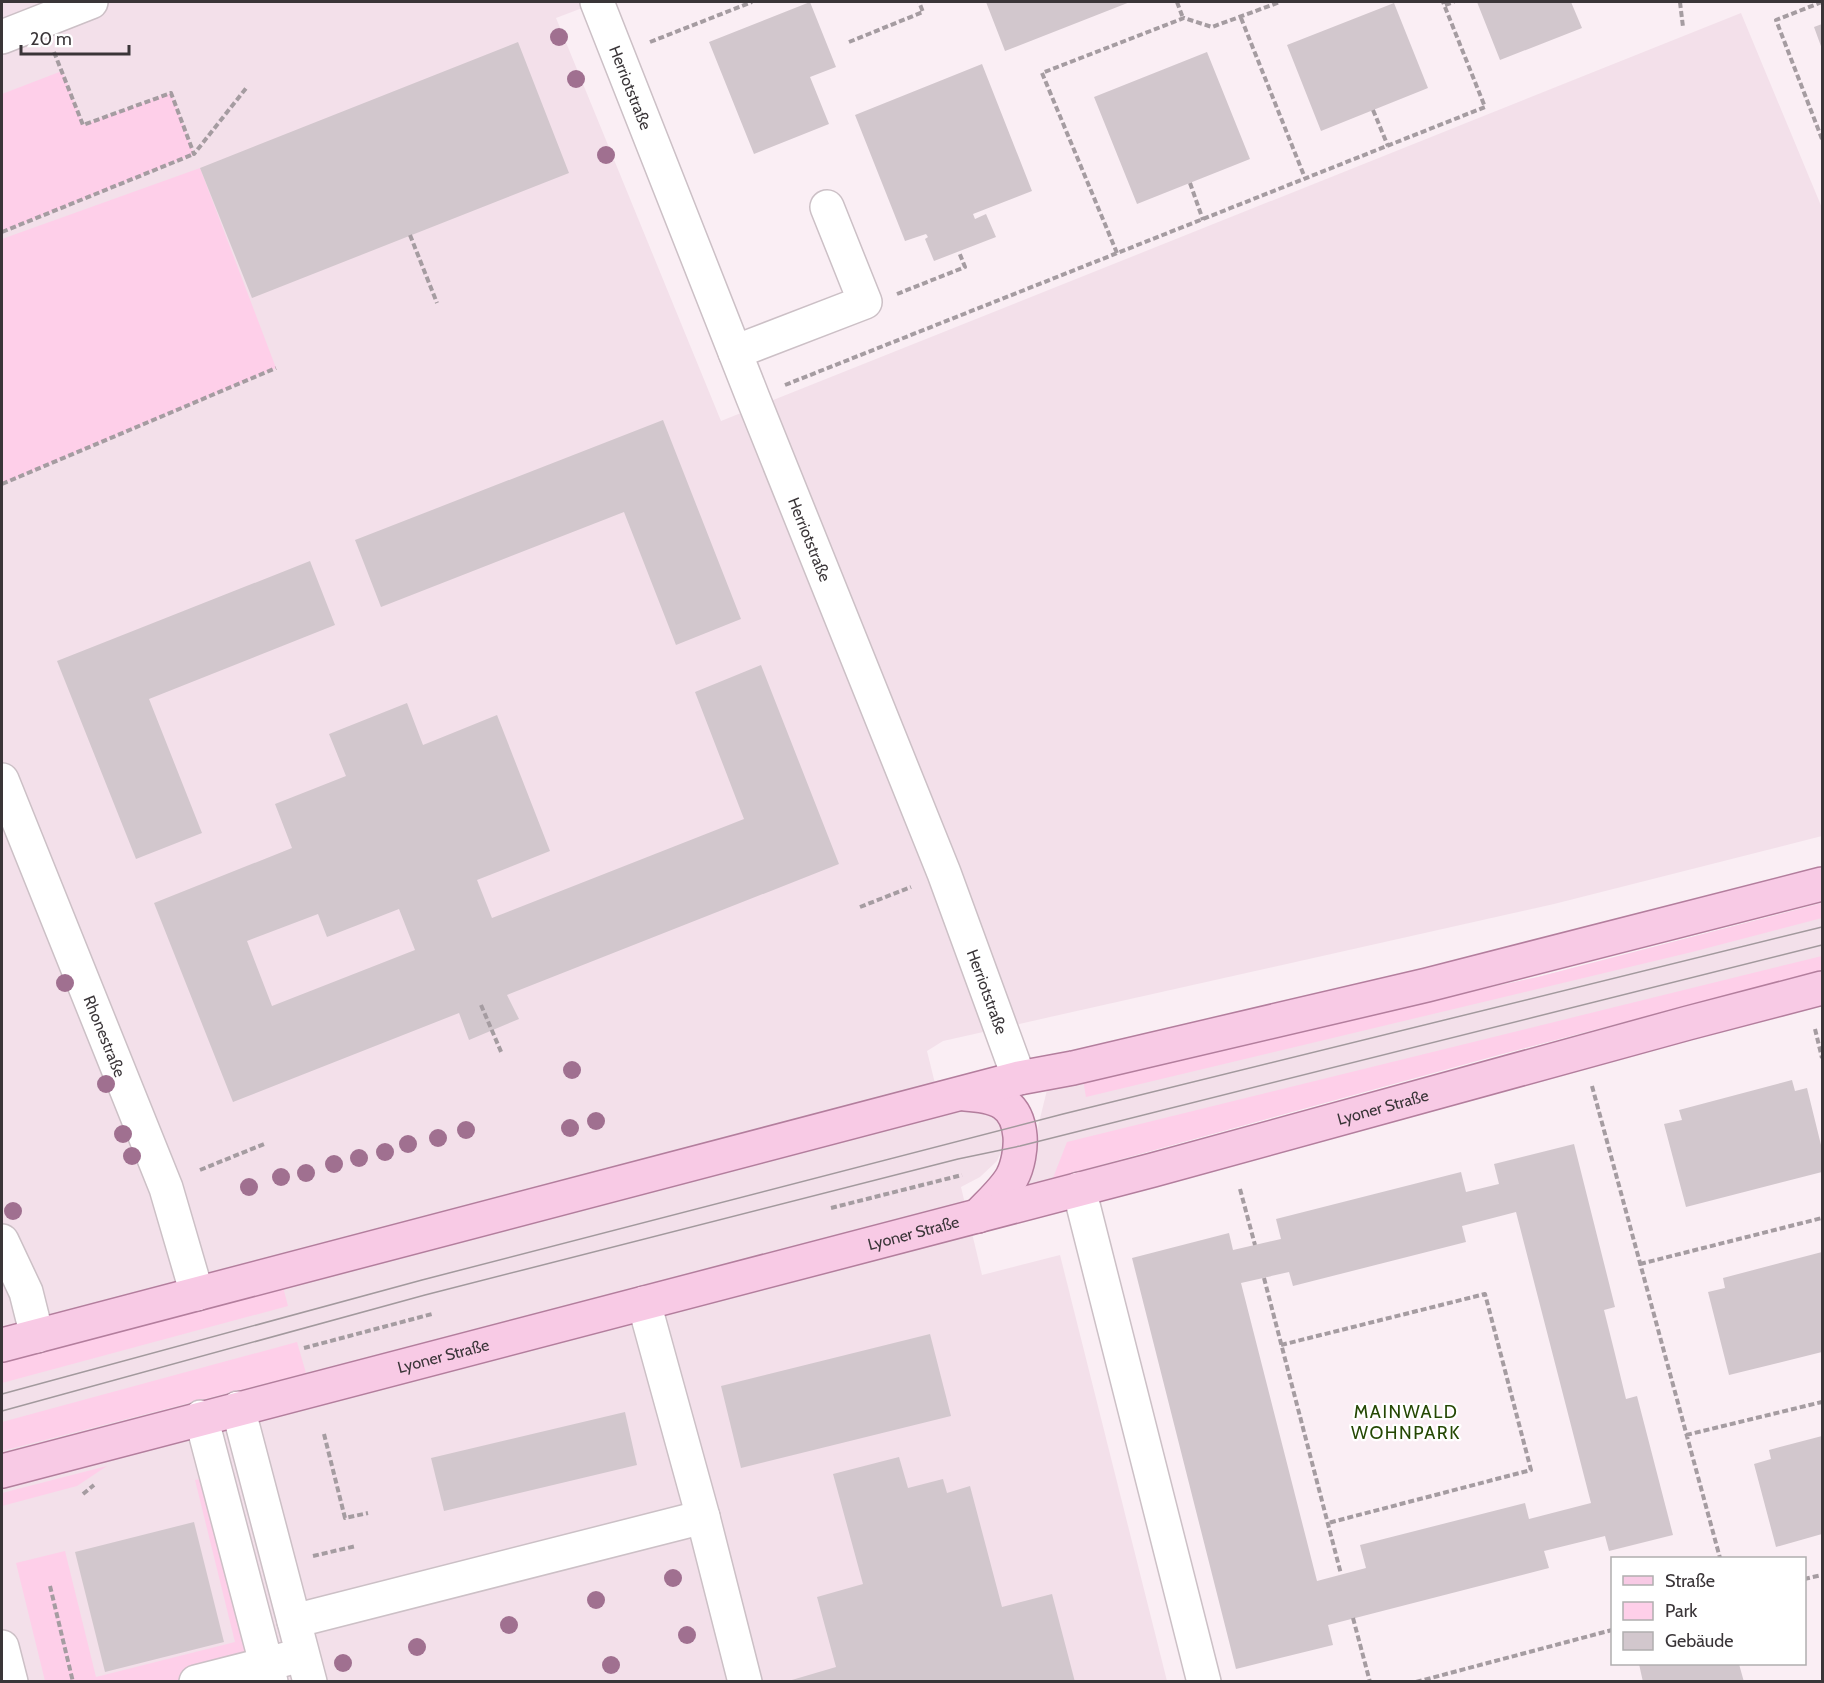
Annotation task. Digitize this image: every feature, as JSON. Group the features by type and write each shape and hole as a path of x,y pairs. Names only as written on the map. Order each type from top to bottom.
{"main road":[{"path":"2,1345 1019,1078 1073,1068 1427,985 1822,884"},
{"name":"Lyoner Straße","path":"2,1471 201,1417 978,1216 1822,988"},
{"path":"964,1094 987,1095 1006,1104 1016,1114 1019,1126 1020,1146 1012,1176 978,1216"}],"street":[{"path":"2,38 91,2"},
{"name":"Herriotstraße","path":"597,2 944,873 1019,1078"},
{"path":"735,352 865,302 827,207"},
{"name":"Rhonestraße","path":"2,780 166,1188 197,1294"},
{"path":"1079,1189 1204,1682"},
{"path":"2,1241 26,1292 37,1335"},
{"path":"645,1303 745,1682"},
{"path":"196,1682 306,1668 238,1408"},
{"path":"201,1417 268,1673"},
{"path":"294,1621 703,1517"},
{"path":"2,1647 11,1682"}],"path":[{"path":"618,54 752,2"},
{"path":"849,42 923,12 919,2"},
{"path":"1177,2 1184,18"},
{"path":"1117,253 1042,73 1184,18 1212,27 1280,2"},
{"path":"753,398 1485,107 1444,3 1454,2"},
{"path":"1680,2 1683,27"},
{"path":"1822,2 1776,20 1822,139"},
{"path":"1241,18 1305,178"},
{"path":"42,21 83,125 171,93 194,154"},
{"path":"2,232 194,154 247,87"},
{"path":"1373,110 1388,146"},
{"path":"1190,183 1203,220"},
{"path":"410,235 437,303"},
{"path":"865,302 883,300 965,267 959,252"},
{"path":"2,484 276,368"},
{"path":"860,907 911,887"},
{"path":"481,1005 502,1054"},
{"path":"1815,1029 1822,1058"},
{"path":"1592,1086 1720,1557"},
{"path":"200,1170 264,1144"},
{"path":"831,1208 962,1175"},
{"path":"1240,1189 1255,1245"},
{"path":"1640,1264 1822,1218"},
{"path":"1264,1278 1341,1574"},
{"path":"1281,1346 1485,1294 1530,1470 1328,1523"},
{"path":"304,1348 432,1314"},
{"path":"1686,1435 1822,1402"},
{"path":"324,1434 345,1518 368,1514"},
{"path":"306,1558 356,1546"},
{"path":"1806,1579 1822,1575"},
{"path":"50,1586 73,1682"},
{"path":"1353,1618 1370,1682"},
{"path":"1416,1682 1611,1630"}],"shaded area":[{"path":"2,2 598,2 556,18 721,421 1741,13 1822,208 1822,836 1554,904 943,1041 927,1051 943,1116 972,1109 991,1113 1001,1122 1004,1130 1002,1150 997,1161 980,1177 961,1187 982,1275 1060,1255 1167,1681 2,1682"},
{"path":"1822,903 1822,970 1502,1054 1017,1188 1032,1151 1047,1090 1254,1039 1538,977"}],"green space":[{"path":"62,71 83,125 171,93 194,154 2,232 2,94"},
{"path":"200,168 276,368 2,484 2,239"},
{"path":"1822,903 1822,918 1692,952 1086,1097 1083,1080 1254,1039 1538,977"},
{"path":"1822,956 1822,970 1502,1054 1053,1178 1067,1142"},
{"path":"283,1287 288,1306 2,1383 2,1361"},
{"path":"297,1342 306,1373 2,1451 2,1422"},
{"path":"107,1466 77,1486 2,1506 2,1493"},
{"path":"204,1478 256,1681 45,1681 16,1563 65,1551 96,1677 235,1642 195,1480"}],"building":[{"path":"810,2 836,67 810,77 829,124 754,154 709,42"},
{"path":"986,2 1130,2 1005,51"},
{"path":"1477,2 1571,2 1582,28 1500,60"},
{"path":"1394,3 1428,88 1321,131 1287,45"},
{"path":"1822,24 1822,49 1814,27"},
{"path":"518,42 569,173 252,298 200,168"},
{"path":"1207,52 1250,159 1137,204 1094,97"},
{"path":"982,64 1032,191 973,214 975,219 986,214 996,237 934,261 925,239 928,237 926,234 905,241 855,115"},
{"path":"663,420 741,619 676,645 624,512 381,607 355,540"},
{"path":"310,561 335,625 149,699 202,833 136,859 57,661"},
{"path":"761,665 839,864 507,995 519,1019 469,1040 459,1013 233,1102 154,903 292,848 275,804 346,776 329,734 407,703 423,745 497,715 550,851 477,880 492,918 744,819 695,692","holes":["399,909 415,950 272,1006 247,941 318,914 327,937"]},
{"path":"1792,1080 1795,1091 1807,1088 1822,1149 1822,1172 1686,1207 1664,1124 1682,1120 1679,1110"},
{"path":"1574,1144 1615,1307 1604,1310 1626,1399 1637,1396 1673,1535 1609,1551 1605,1536 1544,1551 1549,1568 1328,1625 1333,1645 1236,1669 1132,1258 1229,1233 1233,1250 1281,1239 1276,1219 1461,1172 1466,1192 1499,1184 1494,1164","holes":["1516,1212 1591,1503 1529,1519 1525,1503 1360,1545 1366,1568 1317,1581 1241,1283 1289,1272 1293,1286 1466,1242 1462,1226"]},
{"path":"1822,1252 1822,1352 1729,1375 1708,1292 1725,1288 1723,1278"},
{"path":"930,1334 951,1416 741,1468 721,1386"},
{"path":"625,1412 637,1465 444,1511 431,1458"},
{"path":"1822,1436 1822,1534 1776,1547 1754,1464 1771,1459 1769,1450"},
{"path":"899,1457 908,1488 943,1479 947,1493 970,1486 1002,1607 1052,1594 1075,1682 785,1682 836,1667 817,1597 863,1584 833,1474"},
{"path":"194,1522 224,1642 105,1672 75,1552"},
{"path":"1639,1665 1739,1665 1744,1682 1643,1682"}],"tram line":[{"path":"2,1394 422,1280 1063,1114 1822,927"},
{"path":"2,1411 425,1295 958,1159 1020,1146 1822,945"}],"district":[{"name":"MAINWALD WOHNPARK","path":"1406,1422"}]}
